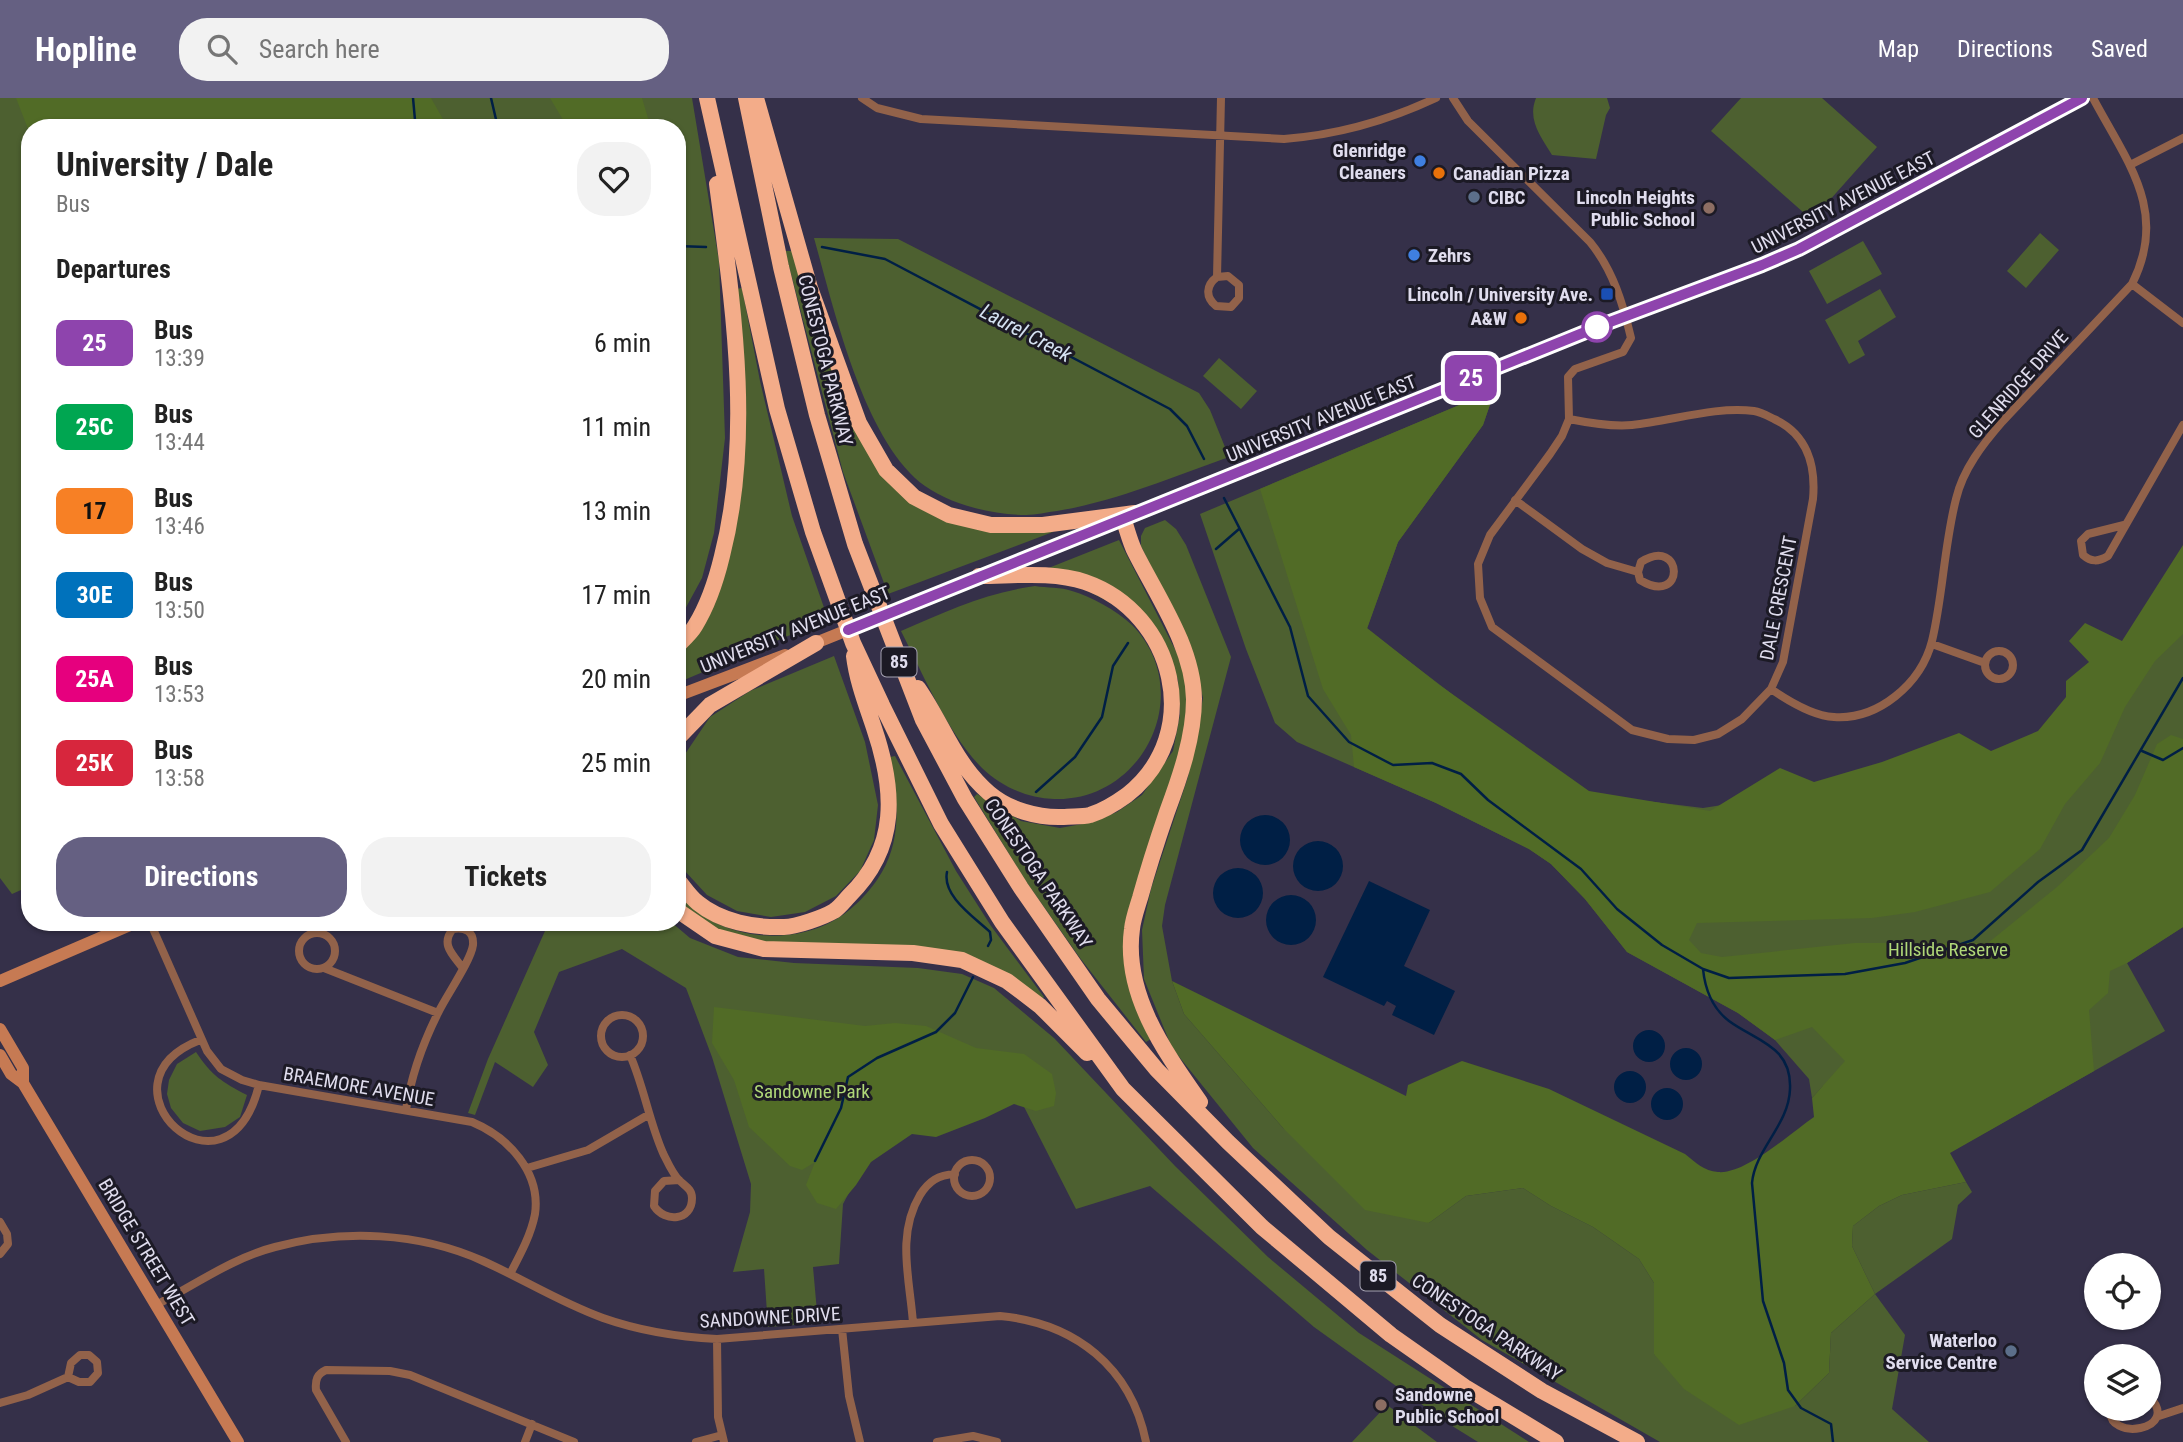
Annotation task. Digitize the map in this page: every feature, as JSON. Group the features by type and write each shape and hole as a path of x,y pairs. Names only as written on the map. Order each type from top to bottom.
{"highway":[{"name":"85","path":"707,98 777,409 813,532 853,643 941,824 1002,922 1123,1090 1262,1227 1380,1327 1465,1387 1556,1442"},
{"path":"686,636 694,628 713,589 731,522 738,427 734,312 707,98"},
{"name":"CONESTOGA PARKWAY","path":"746,98 781,267 817,415 855,544 923,720 965,799 1021,888 1098,999 1157,1070 1228,1142 1329,1237 1440,1325 1542,1391 1637,1442"},
{"path":"756,98 810,288 859,423 886,470 914,497 950,515 991,525 1043,525 1129,515 1133,549 1179,639 1186,658 1194,698 1191,732 1177,785 1155,846 1132,929 1132,970 1148,1018 1163,1050 1228,1142"},
{"path":"899,661 928,702 951,748 970,774 991,795 1019,811 1052,817 1089,815 1115,804 1139,785 1154,767 1167,738 1174,712 1169,673 1153,636 1124,603 1085,582 1047,575 979,576"},
{"path":"686,730 710,705 816,643"},
{"path":"686,890 697,903 736,921 764,928 792,927 834,911 865,880 883,850 888,824 889,792 876,732 857,678 853,643"},
{"path":"686,916 715,936 764,949 913,953 962,960 1007,981 1040,1006 1123,1090"}],"main road":[{"name":"UNIVERSITY AVENUE EAST","path":"686,693 816,643 1624,317 1762,265 1799,249 2082,98"},
{"path":"0,981 116,931"},
{"name":"BRIDGE STREET WEST","path":"0,1029 23,1068 23,1083"},
{"name":"BRIDGE STREET WEST","path":"0,1055 11,1074 23,1083 238,1442"}],"street":[{"path":"862,98 877,108 921,119 1284,139 1338,133 1393,117 1436,98"},
{"path":"1217,277 1228,276 1238,285 1239,298 1231,307 1220,308 1210,300 1209,285 1217,277 1221,98"},
{"path":"1453,98 1468,121 1603,258 1611,274 1624,317"},
{"name":"GLENRIDGE DRIVE","path":"1770,689 1791,703 1832,717 1866,714 1892,699 1920,670 1931,643 1956,497 1969,467 1982,445 2002,422 2132,284 2144,251 2147,215 2130,165 2094,98"},
{"path":"2130,165 2183,138"},
{"path":"2132,284 2183,323"},
{"name":"DALE CRESCENT","path":"1569,419 1629,425 1726,411 1756,411 1793,431 1804,445 1812,462 1815,478 1813,499 1783,662 1770,689 1742,719 1718,734 1694,740 1668,739 1632,730 1492,627 1480,598 1478,564 1490,535 1550,454 1569,419 1568,377 1575,369 1623,352 1630,338 1624,317"},
{"path":"2124,526 2088,534 2081,541 2082,555 2089,560 2101,560 2108,556 2183,425"},
{"path":"1515,500 1582,550 1607,564 1638,572"},
{"path":"1661,554 1670,559 1674,567 1674,577 1669,585 1660,589 1640,580 1638,572 1641,562 1650,556 1661,554"},
{"path":"1931,643 1985,663"},
{"name":"BRAEMORE AVENUE","path":"154,931 200,1040 221,1069 259,1085 460,1119 484,1127 514,1150 527,1168 535,1212 529,1236 510,1275"},
{"path":"452,931 446,942 448,950 462,967"},
{"path":"406,1110 417,1063 438,1013 473,943 469,931"},
{"path":"324,968 334,956 335,948 326,936 312,934 301,942 299,955 306,966 318,970 324,968 438,1013"},
{"path":"625,1015 635,1019 642,1029 641,1044 630,1055 615,1055 604,1046 602,1028 612,1017 625,1015"},
{"path":"200,1040 168,1059 160,1074 158,1100 166,1120 176,1129 198,1139 210,1141 230,1135 246,1120 259,1085"},
{"path":"630,1055 663,1153 679,1181 691,1191 690,1207 686,1213 676,1218 663,1216 654,1206 655,1191 664,1181 679,1181"},
{"path":"527,1168 587,1150 649,1115"},
{"path":"913,1323 905,1248 913,1207 926,1186 941,1175 955,1174 965,1161 976,1160 989,1171 990,1182 980,1195 968,1196 956,1185 955,1174"},
{"path":"0,1222 7,1234 8,1244 0,1254"},
{"name":"SANDOWNE DRIVE","path":"156,1305 235,1261 275,1247 324,1237 367,1236 418,1241 444,1247 480,1260 573,1306 604,1318 678,1337 717,1339 1000,1316 1025,1318 1072,1335 1091,1348 1110,1368 1132,1400 1146,1442"},
{"path":"842,1329 849,1396 860,1442"},
{"path":"696,1442 723,1439 719,1417 717,1339"},
{"path":"346,1442 316,1390 316,1381 320,1373 326,1370 390,1371 410,1375 574,1442"},
{"path":"0,1403 28,1395 68,1377"},
{"path":"2161,1415 2183,1408"},
{"path":"2111,1421 2119,1434 2127,1439"},
{"path":"2153,1433 2157,1421"},
{"path":"525,1442 532,1424"},
{"path":"937,1442 974,1436 997,1442"}],"green space":[{"path":"0,98 692,98 719,261 725,438 714,533 702,578 686,607 686,119 21,119 21,890 12,894 0,878"},
{"path":"16,98 431,98 443,119 24,119"},
{"path":"550,98 642,98 648,119 563,119"},
{"path":"1536,98 1607,98 1610,108 1596,159 1552,155 1534,121"},
{"path":"1741,98 1822,98 1877,147 1812,220 1711,131"},
{"path":"2040,233 2059,250 2026,288 2007,271"},
{"path":"814,238 898,239 1199,393 1210,410 1229,457 1101,501 1034,515 987,511 960,504 936,493 904,466 885,439 868,407 842,336"},
{"path":"1863,241 1882,274 1827,304 1809,271"},
{"path":"785,251 793,251 858,434 916,504 1051,529 1053,532 888,594 843,472"},
{"path":"742,288 760,381 792,516 828,619 686,679 686,645 697,632 733,532 736,289"},
{"path":"1880,289 1896,317 1858,341 1865,355 1849,364 1825,320"},
{"path":"1219,358 1257,391 1241,409 1203,376"},
{"name":"Hillside Reserve","path":"1495,390 1483,425 1398,542 1367,629 1581,793 1703,808 2079,749 2183,568 2183,927 2127,963 2165,1031 1949,1153 1823,1086 1812,1098 1809,1079 1775,1040 1738,1013 1627,952 1585,899 1551,864 1529,849 1436,803 1297,742 1275,723 1246,649 1200,514"},
{"name":"Hillside Reserve","path":"1495,390 1483,425 1398,542 1367,628 1438,684 1589,791 1710,811 1780,768 1814,782 1882,762 1959,733 1991,751 2038,731 2066,697 2066,681 2089,662 2069,641 2085,623 2122,641 2183,545 2183,634 2155,661 2125,707 2100,763 2065,804 2040,849 1990,892 1915,912 1872,918 1697,923 1689,940 1701,953 1722,957 1855,943 1988,943 2057,887 2109,838 2135,795 2157,744 2171,735 2183,739 2183,927 2110,971 2108,993 2089,1010 2094,1071 1950,1153 1966,1182 1902,1195 1879,1206 1853,1226 1852,1246 1875,1294 1831,1333 1829,1373 1795,1406 1739,1425 1684,1389 1654,1354 1654,1283 1639,1259 1593,1227 1523,1188 1466,1196 1429,1223 1365,1210 1283,1128 1184,1014 1172,981 1406,1096 1408,1085 1462,1061 1549,1089 1685,1154 1704,1168 1718,1172 1741,1167 1754,1160 1814,1117 1812,1098 1845,1061 1812,1027 1775,1040 1738,1013 1627,952 1585,899 1551,864 1529,849 1436,803 1354,767 1351,735 1323,689 1260,489"},
{"path":"1165,520 1176,529 1186,545 1231,657 1165,905 1162,926 1172,981 1184,1014 1283,1128 1429,1223 1466,1196 1523,1188 1593,1227 1639,1259 1654,1283 1654,1354 1795,1406 1829,1373 1831,1333 1875,1294 1905,1335 1892,1409 1929,1442 1660,1442 1482,1340 1367,1250 1253,1148 1172,1048 1144,979 1142,930 1151,889 1188,777 1203,698 1190,646 1141,546 1141,536 1145,528"},
{"path":"1119,540 1182,663 1189,699 1183,741 1126,936 1151,1039 1146,1042 1080,958 1025,880 974,797 977,794 1021,821 1060,828 1093,822 1117,812 1142,795 1173,751 1180,715 1178,680 1166,647 1151,624 1046,569"},
{"path":"1035,586 1080,594 1119,614 1132,625 1151,652 1160,680 1160,710 1151,738 1135,763 1113,782 1086,795 1054,799 1025,794 1006,786 982,768 947,721 901,631 983,598"},
{"path":"834,656 865,742 878,805 874,840 860,871 836,896 805,912 771,917 737,911 707,895 686,872 686,753 710,717 750,691"},
{"path":"895,756 956,871 991,926 1044,997 1041,1000 1002,972 958,954 771,944 737,939 691,920 686,915 686,900 708,919 728,928 771,936 814,929 840,917 867,893 889,858 897,816 890,757"},
{"name":"Sandowne Park","path":"545,931 682,931 690,938 738,957 794,963 918,968 962,974 994,988 1054,1038 1175,1166 1268,1257 1359,1333 1529,1442 1478,1442 1449,1424 1314,1327 1150,1186 1076,1209 1012,1083 936,1102 868,1157 843,1204 839,1264 813,1267 818,1323 768,1327 764,1269 733,1272 750,1212 751,1184 712,1057 686,988 622,949 559,972 534,1032 548,1065 533,1087 495,1062 475,1115 468,1113 488,1059"},
{"path":"714,1007 865,1026 895,1023 926,1026 976,1048 1024,1054 1052,1074 1056,1093 1054,1106 1036,1111 1014,1104 936,1137 912,1134 871,1162 836,1209 817,1203 806,1185 815,1162 802,1170 790,1166 749,1127 734,1080 712,1043"},
{"path":"196,1052 218,1078 247,1095 240,1117 225,1127 200,1131 183,1123 171,1108 167,1094 169,1080 177,1064"},
{"path":"1966,1182 1972,1192 1958,1205 1952,1239 1875,1294 1852,1246 1853,1226 1879,1206 1902,1195"},
{"path":"1387,1405 1437,1442 1352,1442"}],"water":[{"path":"1265,815 1283,822 1290,840 1283,858 1265,865 1247,858 1240,840 1247,822"},
{"path":"1308,842 1328,842 1342,856 1342,876 1328,890 1308,890 1294,876 1294,856"},
{"path":"1238,868 1256,875 1263,893 1256,911 1238,918 1220,911 1213,893 1220,875"},
{"path":"1369,881 1430,910 1404,966 1455,991 1434,1035 1392,1015 1396,1006 1387,1001 1384,1006 1323,977"},
{"path":"1291,895 1309,902 1316,920 1309,938 1291,945 1273,938 1266,920 1273,902"},
{"path":"1649,1030 1660,1035 1665,1046 1660,1057 1649,1062 1638,1057 1633,1046 1638,1035"},
{"path":"1686,1048 1697,1053 1702,1064 1697,1075 1686,1080 1675,1075 1670,1064 1675,1053"},
{"path":"1630,1071 1641,1076 1646,1087 1641,1098 1630,1103 1619,1098 1614,1087 1619,1076"},
{"path":"1667,1088 1678,1093 1683,1104 1678,1115 1667,1120 1656,1115 1651,1104 1656,1093"}],"waterway":[{"name":"Laurel Creek","path":"413,98 415,119"},
{"path":"491,98 496,119"},
{"name":"Laurel Creek","path":"686,246 706,247"},
{"name":"Laurel Creek","path":"822,247 885,259 1170,409 1187,426 1204,459"},
{"path":"1224,498 1290,627 1308,696 1349,742 1393,765 1432,763 1461,774 1488,800 1581,869 1617,909 1662,945 1703,969 1729,978 1845,974 1905,963 1973,940 2038,882 2082,850 2183,678"},
{"path":"1216,549 1239,529"},
{"path":"1036,792 1075,757 1102,717 1113,666 1128,643"},
{"path":"2142,751 2163,760 2183,748"},
{"path":"947,872 949,889 954,898 990,932 991,940 988,946"},
{"path":"1703,969 1708,991 1718,1010 1729,1021 1779,1054 1789,1075 1790,1089 1784,1114 1759,1159 1752,1183 1763,1301 1784,1363 1788,1390 1801,1408 1831,1424 1833,1442"},
{"path":"815,1161 841,1108 848,1077 877,1058 936,1032 955,1013 973,977"}],"bus line":[{"name":"25","path":"848,630 1610,322 1762,265 1799,249 2082,98"}],"place":[{"name":"Glenridge Cleaners","path":"1420,161"},
{"name":"Canadian Pizza","path":"1439,173"},
{"name":"CIBC","path":"1474,197"},
{"name":"Lincoln Heights Public School","path":"1709,208"},
{"name":"Zehrs","path":"1414,255"},
{"name":"Lincoln / University Ave.","path":"1607,294"},
{"name":"A&W","path":"1521,318"},
{"name":"Waterloo Service Centre","path":"2011,1351"},
{"name":"Sandowne Public School","path":"1381,1405"}]}
